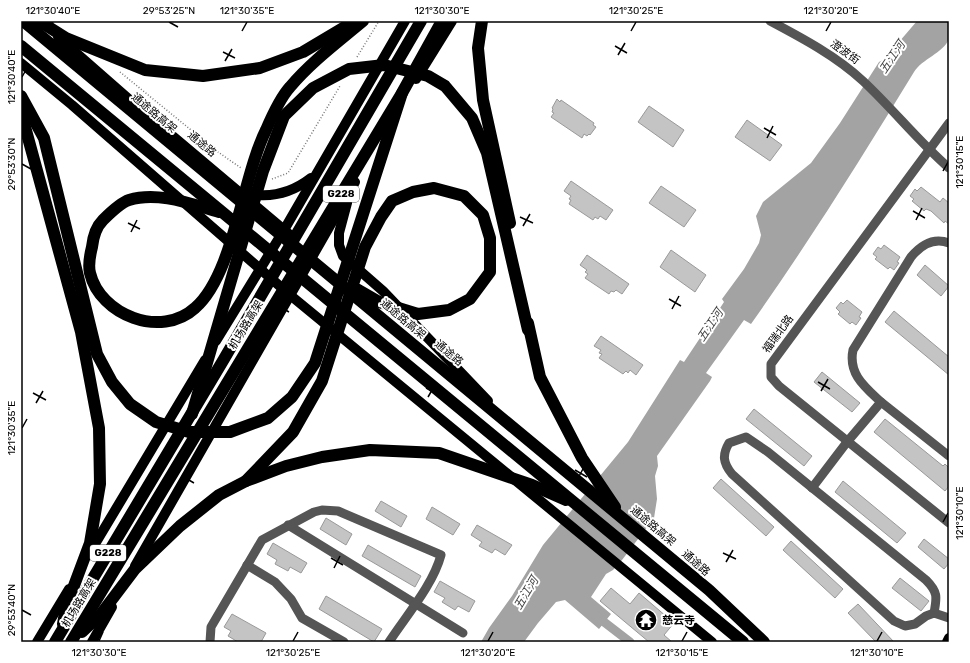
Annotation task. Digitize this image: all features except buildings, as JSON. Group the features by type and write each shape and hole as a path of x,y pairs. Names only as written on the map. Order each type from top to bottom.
{"highway":[{"name":"通途路高架","path":"23,21 618,512 710,590 764,642"},
{"path":"40,21 66,38 145,70 203,76 260,68 303,52 354,21"},
{"path":"225,214 178,200 159,198 127,201 101,222 94,237 89,271 93,284 113,308 134,320 173,320 194,309 208,294 223,262 265,131 289,88 320,57 363,21"},
{"name":"机场路高架","path":"55,642 192,414 421,21"},
{"name":"机场路高架","path":"71,642 402,93 442,21"},
{"path":"482,21 478,48 483,100 523,280 528,330"},
{"path":"21,46 743,642"},
{"path":"192,414 263,171 284,116 313,88 348,69 384,65 428,76 445,86 472,118 487,152 540,377 582,458 618,512"},
{"path":"21,96 44,138 97,354 112,382 130,404 156,422 189,432 230,432 268,418 292,397 315,363 402,93"},
{"path":"21,112 81,332 99,428 100,484 90,543 66,607 62,629"},
{"path":"246,481 293,432 322,381 342,323 349,301 351,293 353,285 365,247 381,217 392,201 413,192 434,188 464,196 483,215 490,238 490,272 470,299 449,310 418,314 379,302 354,288 348,284 323,270"},
{"path":"71,642 101,614 135,570 180,526 219,495 246,481 286,466 322,457 370,450 439,453 532,485 580,506"}],"main road":[{"name":"通途路","path":"40,21 131,101 590,487 769,642"},
{"path":"37,642 284,230 405,21"},
{"path":"92,642 313,254 452,21"},
{"path":"21,63 290,295 712,642"},
{"path":"241,193 263,196 285,193 298,188 316,174"},
{"path":"351,189 339,233 339,245 343,256 383,291 488,401"},
{"path":"947,642 949,638"}],"street":[{"name":"澄波街","path":"770,21 819,49 863,81 929,150 949,168"},
{"name":"福瑞北路","path":"949,123 771,364 771,377 779,386 949,523"},
{"path":"949,243 935,241 926,243 919,248 853,350 851,358 855,374 865,387 881,402 949,456"},
{"path":"812,488 847,442 881,402"},
{"path":"934,613 936,599 935,589 768,452 746,437 729,443 724,451 723,459 726,468 894,621 905,626 915,624 926,616 934,613 949,618"},
{"path":"210,642 211,627 262,540 322,510 338,511 441,556 438,568 432,579 389,642"},
{"path":"288,526 463,634"},
{"path":"246,565 274,582 291,599 302,618 344,642"}],"path":[{"path":"356,60 379,21"},
{"path":"120,71 218,152 242,169"},
{"path":"270,180 288,173 340,86"}],"water":[{"name":"五江河","path":"917,21 949,21 949,39 942,48 922,63 914,72 794,262 751,324 744,320 706,373 712,377 710,381 657,456 658,466 655,476 657,499 654,518 622,560 613,570 606,574 591,597 611,614 599,629 565,600 556,602 524,642 481,642 512,596 543,545 628,442 680,360 684,362 724,302 722,299 744,269 759,243 761,235 756,216 763,202 811,163 840,123 879,62 891,55 899,42"}],"waterway":[{"path":"595,615 630,642"}],"place":[{"name":"慈云寺","path":"646,620"}]}
